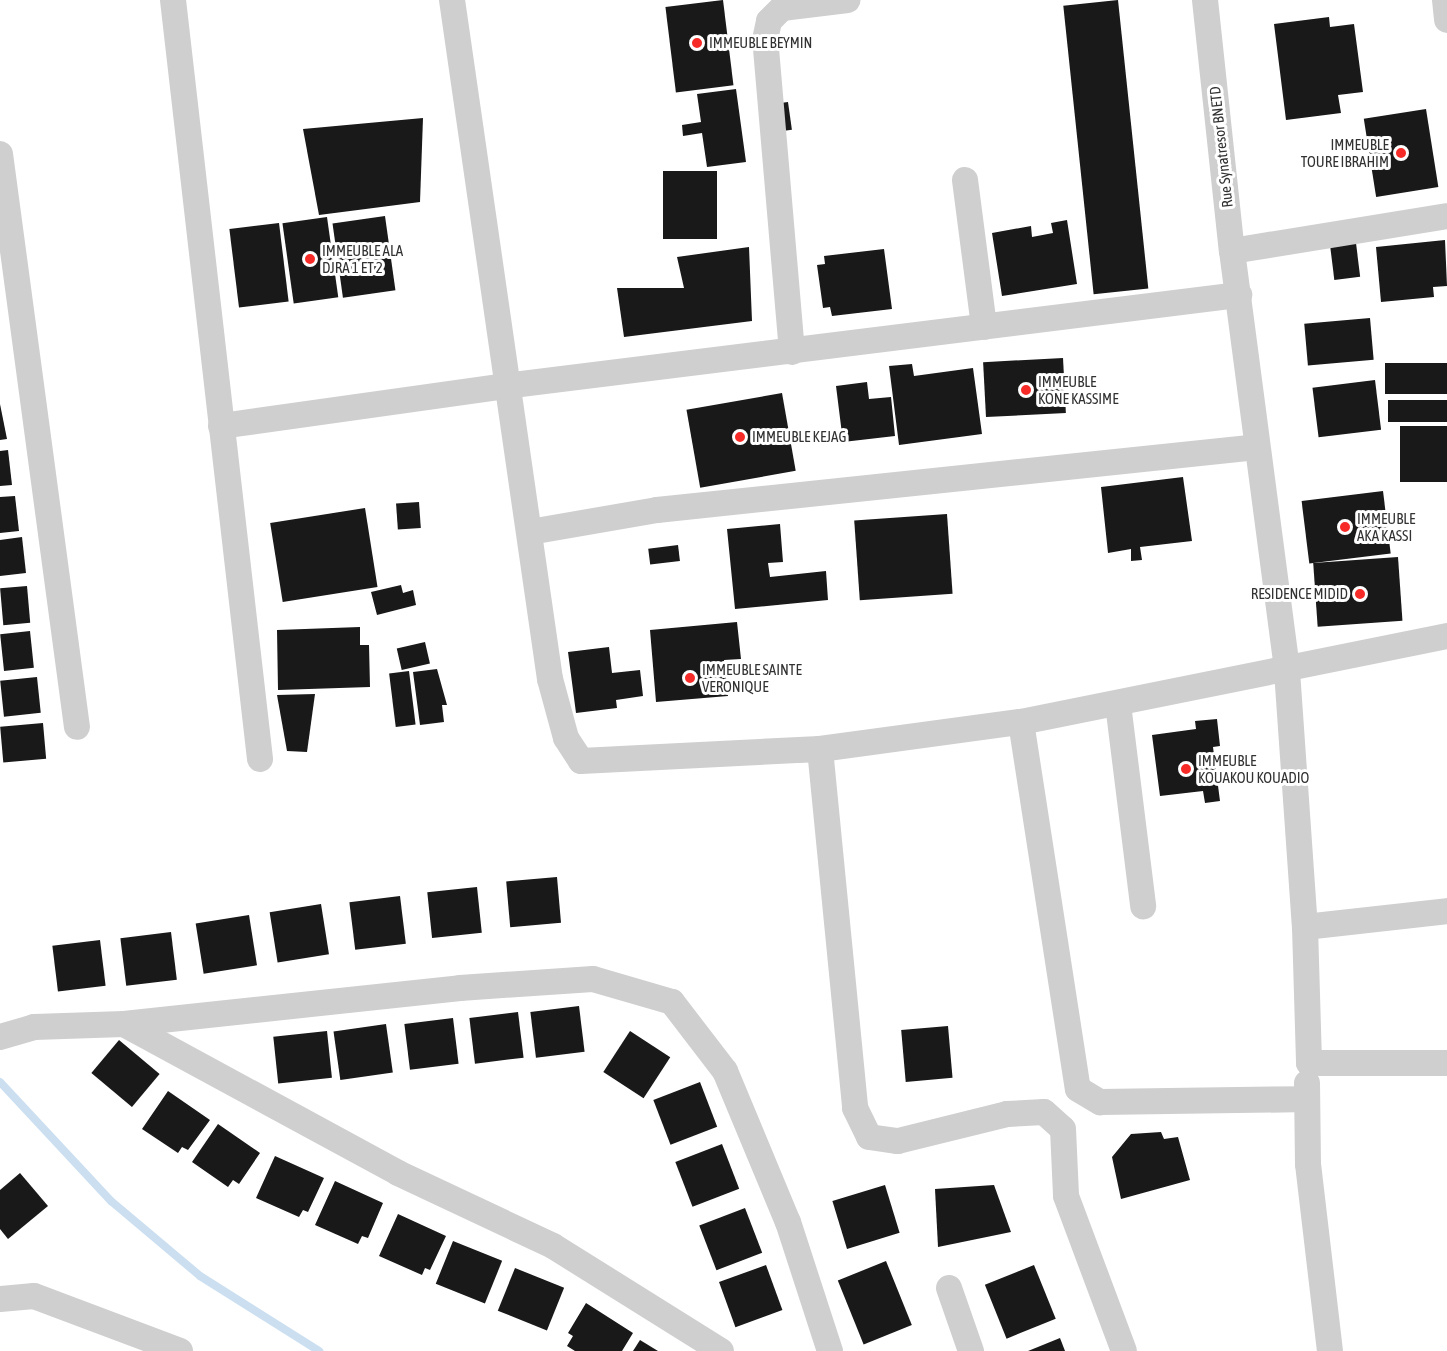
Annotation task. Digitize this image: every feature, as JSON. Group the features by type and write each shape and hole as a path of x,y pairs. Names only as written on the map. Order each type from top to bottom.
{"street":[{"path":"174,0 260,759"},
{"path":"452,0 505,386 530,532 550,679 566,738 581,761 820,750 1021,722 1287,671 1447,636"},
{"path":"792,352 765,40 769,21 782,8 848,0"},
{"name":"Rue Synatresor BNETD","path":"1205,0 1232,251 1287,671 1305,927 1309,1063 1306,1099 1308,1164 1330,1351"},
{"path":"0,154 9,299 77,728"},
{"path":"965,180 984,327"},
{"path":"1232,251 1447,216"},
{"path":"221,426 505,386 792,352 1239,294"},
{"path":"530,532 657,510 1257,447"},
{"path":"1118,704 1143,906"},
{"path":"1021,722 1078,1089 1100,1102 1306,1099"},
{"path":"820,750 855,1108 869,1137 898,1141 1007,1114 1044,1112 1063,1129 1066,1196 1124,1351"},
{"path":"1305,927 1447,911"},
{"path":"0,1037 34,1026 124,1024 460,988 593,980 672,1002 725,1071 788,1222 830,1351"},
{"path":"124,1024 398,1173 553,1246 721,1351"},
{"path":"1309,1063 1447,1064"},
{"path":"949,1288 971,1351"},
{"path":"2,1303 34,1296 180,1351"}],"building":[{"name":"IMMEUBLE BEYMIN","path":"723,0 733,85 676,92 665,7"},
{"path":"1118,0 1148,288 1094,294 1063,6"},
{"path":"1329,17 1330,27 1354,24 1363,92 1338,95 1341,113 1286,120 1274,24"},
{"path":"736,89 746,162 707,167 702,133 683,136 682,125 701,122 697,94"},
{"path":"788,102 792,130 777,132 773,104"},
{"name":"IMMEUBLE TOURE IBRAHIM","path":"1426,109 1438,187 1376,197 1364,119"},
{"path":"423,118 420,202 319,215 303,129"},
{"path":"663,171 717,171 717,239 663,239"},
{"path":"385,216 395,290 343,298 333,223"},
{"name":"IMMEUBLE ALA DJRA 1 ET 2","path":"327,217 338,297 294,303 282,223"},
{"path":"1067,220 1077,284 1002,296 992,233 1031,226 1032,237 1053,233 1051,223"},
{"path":"279,223 289,301 239,308 229,229"},
{"path":"1445,240 1447,286 1433,287 1434,297 1381,302 1376,247"},
{"path":"1356,243 1360,277 1334,280 1330,246"},
{"path":"749,247 752,321 624,337 617,288 684,288 677,257"},
{"path":"884,249 892,309 832,316 830,307 823,308 817,265 825,264 824,256"},
{"path":"1370,318 1374,360 1308,366 1304,324"},
{"name":"IMMEUBLE KONE KASSIME","path":"1063,358 1066,413 986,417 983,362"},
{"path":"1385,363 1447,363 1447,394 1385,394"},
{"path":"912,364 914,376 973,368 982,434 899,445 889,366"},
{"path":"1375,380 1381,430 1319,437 1312,388"},
{"path":"867,382 869,399 891,397 895,436 843,442 836,386"},
{"name":"IMMEUBLE KEJAG","path":"782,393 796,471 700,488 686,410"},
{"path":"1388,400 1447,400 1447,422 1388,422"},
{"path":"0,404 7,439 0,440"},
{"path":"1400,426 1447,426 1447,482 1400,482"},
{"path":"8,450 12,485 0,486 0,451"},
{"path":"1183,477 1192,541 1140,547 1142,560 1131,561 1131,549 1108,553 1101,487"},
{"name":"IMMEUBLE AKA KASSI","path":"1383,491 1391,554 1309,564 1302,501"},
{"path":"15,496 19,531 0,533 0,497"},
{"path":"419,502 421,528 398,530 396,504"},
{"path":"365,508 378,587 283,602 270,523"},
{"path":"947,514 953,594 860,600 854,520"},
{"path":"780,524 783,562 768,563 770,577 826,571 828,600 735,609 727,529"},
{"path":"22,537 26,573 0,576 0,540"},
{"path":"678,545 680,561 650,565 648,549"},
{"name":"RESIDENCE MIDID","path":"1398,557 1402,621 1318,627 1313,563"},
{"path":"401,585 403,593 413,590 416,605 377,615 371,592"},
{"path":"27,586 30,623 3,625 0,588"},
{"name":"IMMEUBLE SAINTE VERONIQUE","path":"737,622 741,659 724,660 728,696 656,702 650,630"},
{"path":"360,627 360,645 369,645 370,687 278,690 277,630"},
{"path":"30,631 34,668 4,671 0,634"},
{"path":"425,642 430,663 402,670 397,649"},
{"path":"609,647 612,673 640,670 643,696 616,700 617,708 576,713 568,652"},
{"path":"437,669 447,705 442,705 444,722 420,725 413,672"},
{"path":"409,671 416,725 396,727 389,673"},
{"path":"37,677 41,713 4,717 0,681"},
{"path":"315,694 307,752 287,751 277,695"},
{"name":"IMMEUBLE KOUAKOU KOUADIO","path":"1217,719 1220,746 1213,747 1220,801 1205,803 1203,791 1160,796 1152,735 1196,729 1195,721"},
{"path":"43,723 46,759 3,763 0,727"},
{"path":"557,877 561,923 510,927 506,881"},
{"path":"477,887 482,933 432,938 427,892"},
{"path":"400,896 406,944 355,950 349,902"},
{"path":"321,904 329,954 278,963 270,912"},
{"path":"249,915 257,965 204,974 196,923"},
{"path":"171,932 177,980 126,986 120,938"},
{"path":"100,940 106,986 58,992 52,946"},
{"path":"579,1006 585,1052 536,1058 530,1012"},
{"path":"518,1012 524,1058 475,1064 469,1018"},
{"path":"453,1018 459,1064 410,1070 404,1024"},
{"path":"386,1024 393,1073 340,1080 334,1031"},
{"path":"948,1026 953,1078 906,1082 901,1030"},
{"path":"327,1031 332,1078 278,1083 273,1037"},
{"path":"630,1031 670,1057 644,1098 603,1072"},
{"path":"119,1040 160,1074 132,1107 91,1073"},
{"path":"700,1082 717,1127 671,1145 653,1100"},
{"path":"168,1091 210,1120 188,1150 182,1147 178,1153 142,1129"},
{"path":"218,1124 260,1153 239,1184 233,1180 228,1187 192,1162"},
{"path":"1161,1132 1164,1139 1178,1137 1190,1180 1121,1199 1112,1157 1131,1134"},
{"path":"722,1144 739,1189 693,1207 675,1162"},
{"path":"275,1156 324,1178 308,1212 303,1210 299,1217 256,1198"},
{"path":"20,1173 48,1206 8,1239 0,1229 0,1190"},
{"path":"335,1181 383,1203 368,1238 362,1236 358,1244 315,1225"},
{"path":"885,1185 900,1233 847,1249 832,1201"},
{"path":"994,1185 1011,1232 938,1247 935,1189"},
{"path":"745,1208 762,1253 716,1270 699,1226"},
{"path":"398,1214 446,1236 430,1270 425,1268 422,1275 379,1256"},
{"path":"453,1241 502,1261 485,1304 436,1284"},
{"path":"886,1261 912,1325 864,1344 838,1280"},
{"path":"766,1265 782,1310 735,1327 719,1282"},
{"path":"1034,1265 1056,1319 1007,1339 985,1285"},
{"path":"515,1268 564,1288 547,1331 498,1311"},
{"path":"586,1303 633,1333 622,1351 575,1351 567,1346 573,1336 568,1333"},
{"path":"1060,1338 1065,1351 1028,1351"},
{"path":"640,1340 658,1351 633,1351"}],"waterway":[{"path":"0,1082 111,1201 200,1276 319,1351"}],"place":[{"name":"IMMEUBLE BEYMIN","path":"697,43"},
{"name":"IMMEUBLE TOURE IBRAHIM","path":"1401,153"},
{"name":"IMMEUBLE ALA DJRA 1 ET 2","path":"310,259"},
{"name":"IMMEUBLE KONE KASSIME","path":"1026,390"},
{"name":"IMMEUBLE KEJAG","path":"740,437"},
{"name":"IMMEUBLE AKA KASSI","path":"1345,527"},
{"name":"RESIDENCE MIDID","path":"1360,594"},
{"name":"IMMEUBLE SAINTE VERONIQUE","path":"690,678"},
{"name":"IMMEUBLE KOUAKOU KOUADIO","path":"1186,769"}]}
